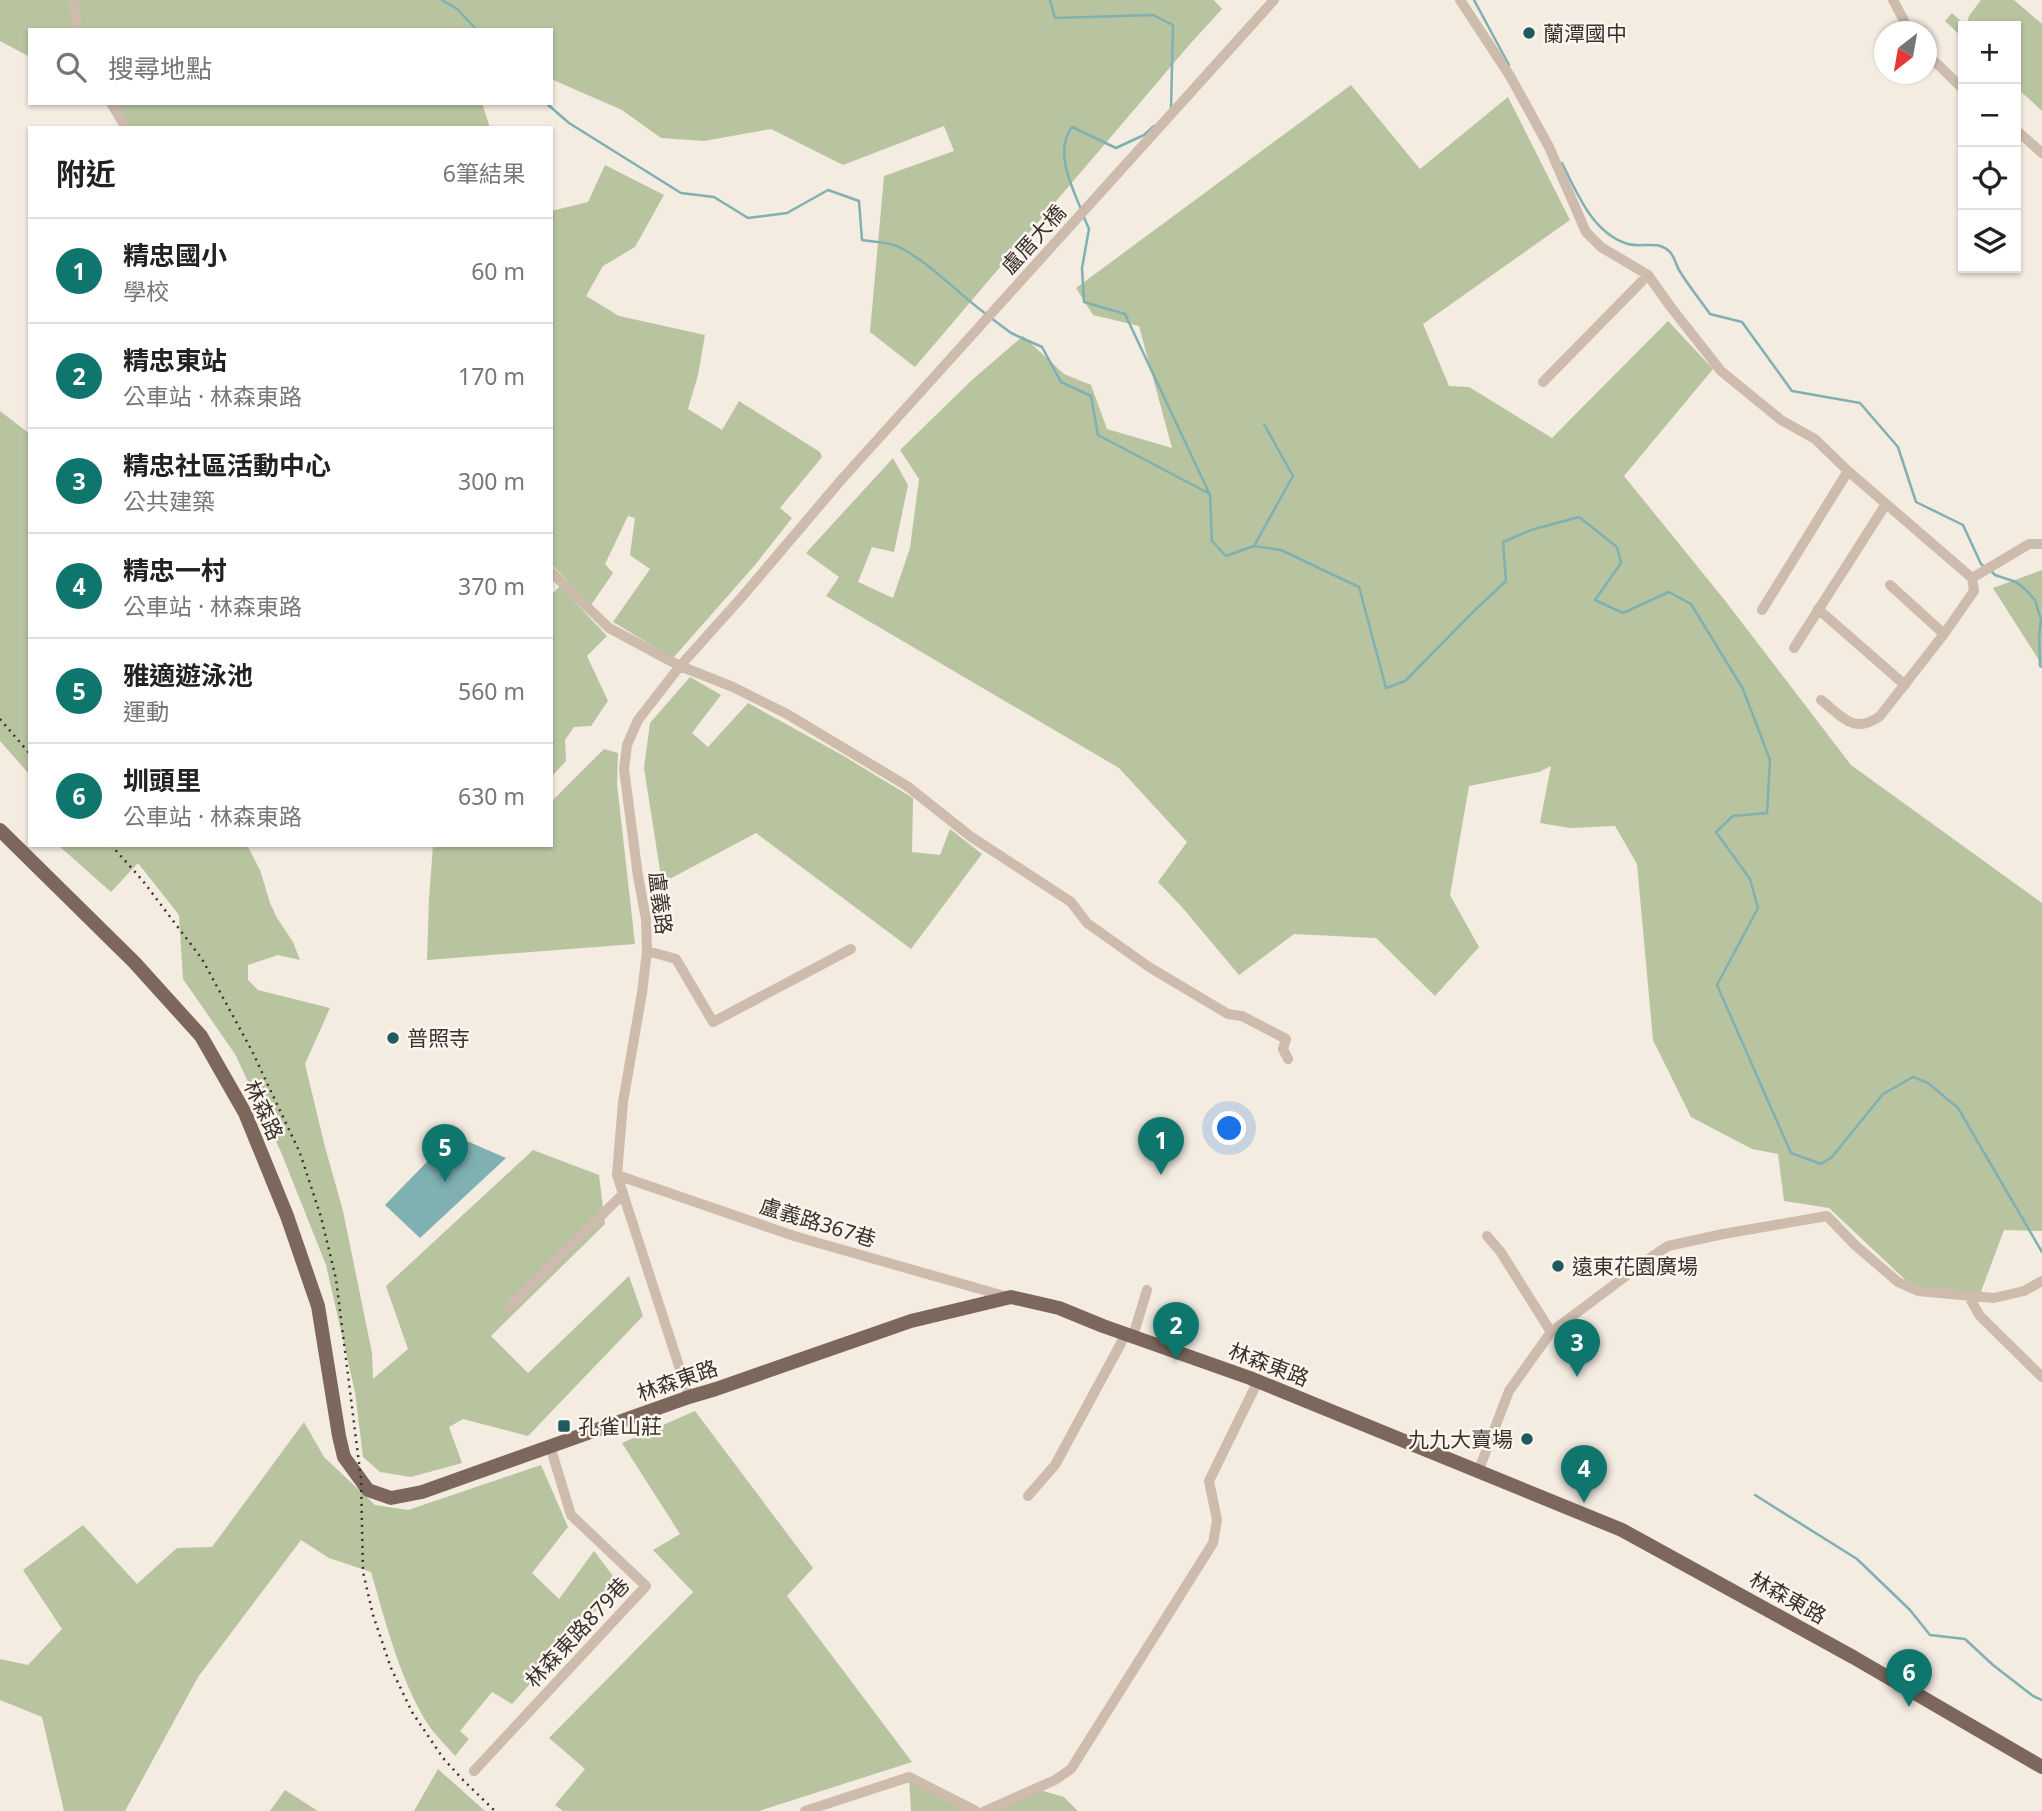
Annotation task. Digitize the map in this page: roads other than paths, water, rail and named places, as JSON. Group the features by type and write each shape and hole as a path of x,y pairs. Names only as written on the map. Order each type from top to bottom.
{"main road":[{"name":"林森路","path":"0,830 134,962 201,1035 245,1113 287,1216 318,1306 344,1457 361,1479"},
{"name":"林森東路","path":"361,1479 368,1490 391,1498 422,1492 911,1321 1011,1297 1059,1308 1258,1381 1622,1530 1853,1657 2042,1767"}],"street":[{"path":"73,0 77,28"},
{"name":"盧厝大橋","path":"842,479 1274,0"},
{"path":"1460,0 1510,76 1549,147 1586,232 1601,247 1648,275 1721,371 1781,420 1815,439 1972,578 1974,591 1880,716 1869,724 1858,725 1821,700"},
{"path":"1893,0 1904,21"},
{"path":"1937,63 1958,84"},
{"path":"112,105 125,126"},
{"path":"2021,134 2042,153"},
{"path":"1543,382 1648,275"},
{"path":"1762,610 1848,471"},
{"name":"盧義路","path":"690,1397 617,1175 623,1102 647,951 646,919 624,769 627,746 638,720 680,666 842,479"},
{"path":"1794,648 1886,504"},
{"path":"1972,578 2029,544 2042,544"},
{"path":"553,574 609,628 680,666 733,687 787,714 907,786 970,836 1071,902 1087,923 1149,967 1228,1014 1242,1016 1286,1039 1283,1049 1288,1059"},
{"path":"1890,586 1944,634"},
{"path":"1818,610 1905,685"},
{"path":"647,951 676,959 713,1022 851,949"},
{"name":"盧義路367巷","path":"617,1175 794,1236 1011,1297"},
{"path":"509,1307 623,1194"},
{"path":"1478,1472 1509,1391 1551,1332 1668,1246 1827,1216 1855,1245 1898,1282 1917,1292 1994,1298 2024,1291 2042,1281"},
{"path":"1487,1236 1500,1251 1551,1332"},
{"path":"1028,1496 1055,1465 1129,1335 1147,1290"},
{"path":"1969,1297 1980,1316 2042,1377"},
{"path":"985,1811 1055,1780 1070,1769 1213,1543 1217,1520 1209,1480 1258,1381"},
{"name":"林森東路879巷","path":"474,1771 646,1586 572,1515 550,1446"},
{"path":"805,1811 909,1777 976,1811"}],"water":[{"path":"453,1135 506,1158 420,1238 385,1205"}],"waterway":[{"path":"442,0 457,9 475,28"},
{"path":"1050,0 1055,18 1153,15 1173,25 1171,109"},
{"path":"1474,0 1509,65"},
{"path":"548,105 569,123 681,193 714,197 748,218 787,213 828,190 859,201 862,240 891,244 911,254 986,314"},
{"path":"1081,209 1064,157 1064,146 1072,127 1116,148 1144,135 1154,126"},
{"path":"1562,163 1588,211 1605,231 1628,244 1654,245 1669,251 1710,314 1742,322 1792,391 1860,403 1898,447 1916,502 1963,525 1981,564 1985,567"},
{"path":"1083,215 1089,229 1082,268 1084,302 1125,314 1210,495 1212,541 1226,556 1254,546 1281,550 1359,587 1386,688 1405,681 1506,581 1503,542 1531,530 1579,517 1617,547 1621,563 1595,600 1623,613 1669,592 1691,604 1743,689 1770,760 1767,813 1733,816 1716,832 1750,879 1758,908 1717,985 1791,1153 1821,1164 1832,1157 1883,1094 1913,1077 1928,1083 1958,1108 2042,1252"},
{"path":"991,318 1011,333 1042,347 1061,382 1091,396 1098,435 1210,494"},
{"path":"1254,546 1293,476 1264,424"},
{"path":"1991,571 2016,582 2035,600 2041,620 2039,637 2042,667"},
{"path":"1755,1495 1857,1559 1910,1610 1930,1635 1965,1639 1993,1665 2042,1700"}],"railway":[{"path":"0,719 28,752"},
{"path":"113,847 143,881 202,959 252,1051 300,1153 321,1217 336,1279 361,1479 363,1572 373,1615 391,1668 412,1712 443,1758 495,1811"}],"place":[{"name":"蘭潭國中","path":"1529,33"},
{"name":"普照寺","path":"393,1038"},
{"name":"精忠國小","path":"1161,1175"},
{"name":"雅適遊泳池","path":"445,1182"},
{"name":"遠東花園廣場","path":"1558,1266"},
{"name":"精忠東站","path":"1176,1360"},
{"name":"精忠社區活動中心","path":"1577,1377"},
{"name":"孔雀山莊","path":"564,1426"},
{"name":"九九大賣場","path":"1527,1439"},
{"name":"精忠一村","path":"1584,1503"},
{"name":"圳頭里","path":"1909,1707"}]}
